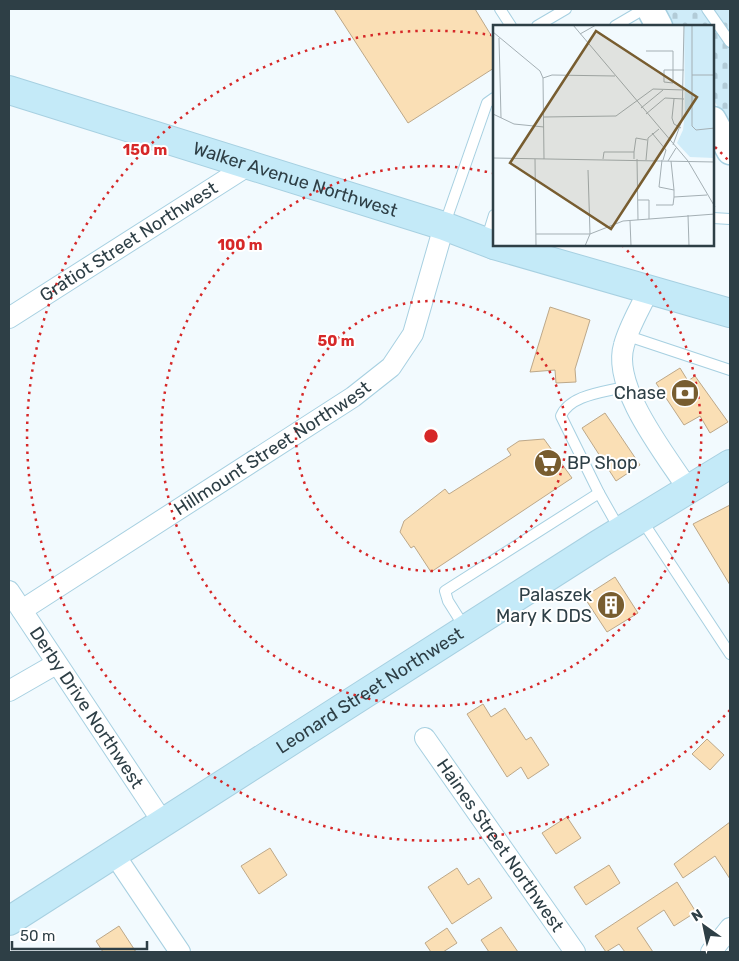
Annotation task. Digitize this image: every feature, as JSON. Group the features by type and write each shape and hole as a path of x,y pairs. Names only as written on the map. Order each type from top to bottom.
{"main road":[{"name":"Walker Avenue Northwest","path":"9,90 444,226 491,244"},
{"name":"Walker Avenue Northwest","path":"504,246 538,251 649,289 730,313"},
{"name":"Leonard Street Northwest","path":"9,921 164,824 631,524 730,464"}],"street":[{"path":"650,9 659,25"},
{"path":"714,122 730,151"},
{"name":"Gratiot Street Northwest","path":"9,318 249,165"},
{"name":"Hillmount Street Northwest","path":"22,610 354,397 391,368 413,334 444,226"},
{"path":"649,289 623,346 622,371 648,429 688,489"},
{"name":"Derby Drive Northwest","path":"9,591 164,824"},
{"path":"9,691 56,664"},
{"name":"Haines Street Northwest","path":"425,738 575,952"},
{"path":"114,854 180,952"},
{"path":"711,952 730,928"}],"lane":[{"path":"500,9 510,25"},
{"path":"539,25 566,9"},
{"path":"617,25 644,9"},
{"path":"707,9 730,42"},
{"path":"444,226 487,102 493,99"},
{"path":"714,218 730,220"},
{"path":"491,244 493,225"},
{"path":"628,336 730,370"},
{"path":"628,386 576,400 564,408 560,416 599,493 631,524 730,654"},
{"path":"466,629 448,601 445,591 599,493"}],"green space":[{"path":"653,9 730,9 730,127 714,101 714,25 663,25"}],"building":[{"path":"334,9 475,9 493,38 493,69 408,123"},
{"path":"550,307 590,320 575,369 576,382 556,383 555,370 530,372"},
{"name":"Chase","path":"680,368 688,381 695,376 728,422 710,433 700,416 684,425 656,383"},
{"path":"605,413 640,465 616,481 582,428"},
{"path":"544,439 572,478 431,572 414,546 411,548 400,532 404,521 445,489 449,494 511,455 507,449 519,441"},
{"path":"730,505 730,585 693,524"},
{"name":"Palaszek Mary K DDS","path":"615,577 638,613 607,632 584,597"},
{"path":"483,704 491,717 505,708 526,740 531,737 549,765 528,779 521,767 507,777 467,714"},
{"path":"707,739 724,755 710,770 692,754"},
{"path":"567,817 581,838 556,854 542,833"},
{"path":"730,822 730,879 715,856 683,878 674,864"},
{"path":"270,848 287,875 259,894 241,866"},
{"path":"609,865 620,883 586,905 574,887"},
{"path":"457,868 468,885 479,878 492,898 452,924 428,887"},
{"path":"677,882 696,912 674,926 664,910 637,928 653,952 625,952 619,944 606,952 595,936"},
{"path":"119,926 136,952 103,952 96,941"},
{"path":"501,927 518,952 489,952 481,940"},
{"path":"447,928 457,943 443,952 431,952 425,943"}],"place":[{"name":"Chase","path":"685,393"},
{"name":"BP Shop","path":"548,463"},
{"name":"Palaszek Mary K DDS","path":"611,605"}]}
